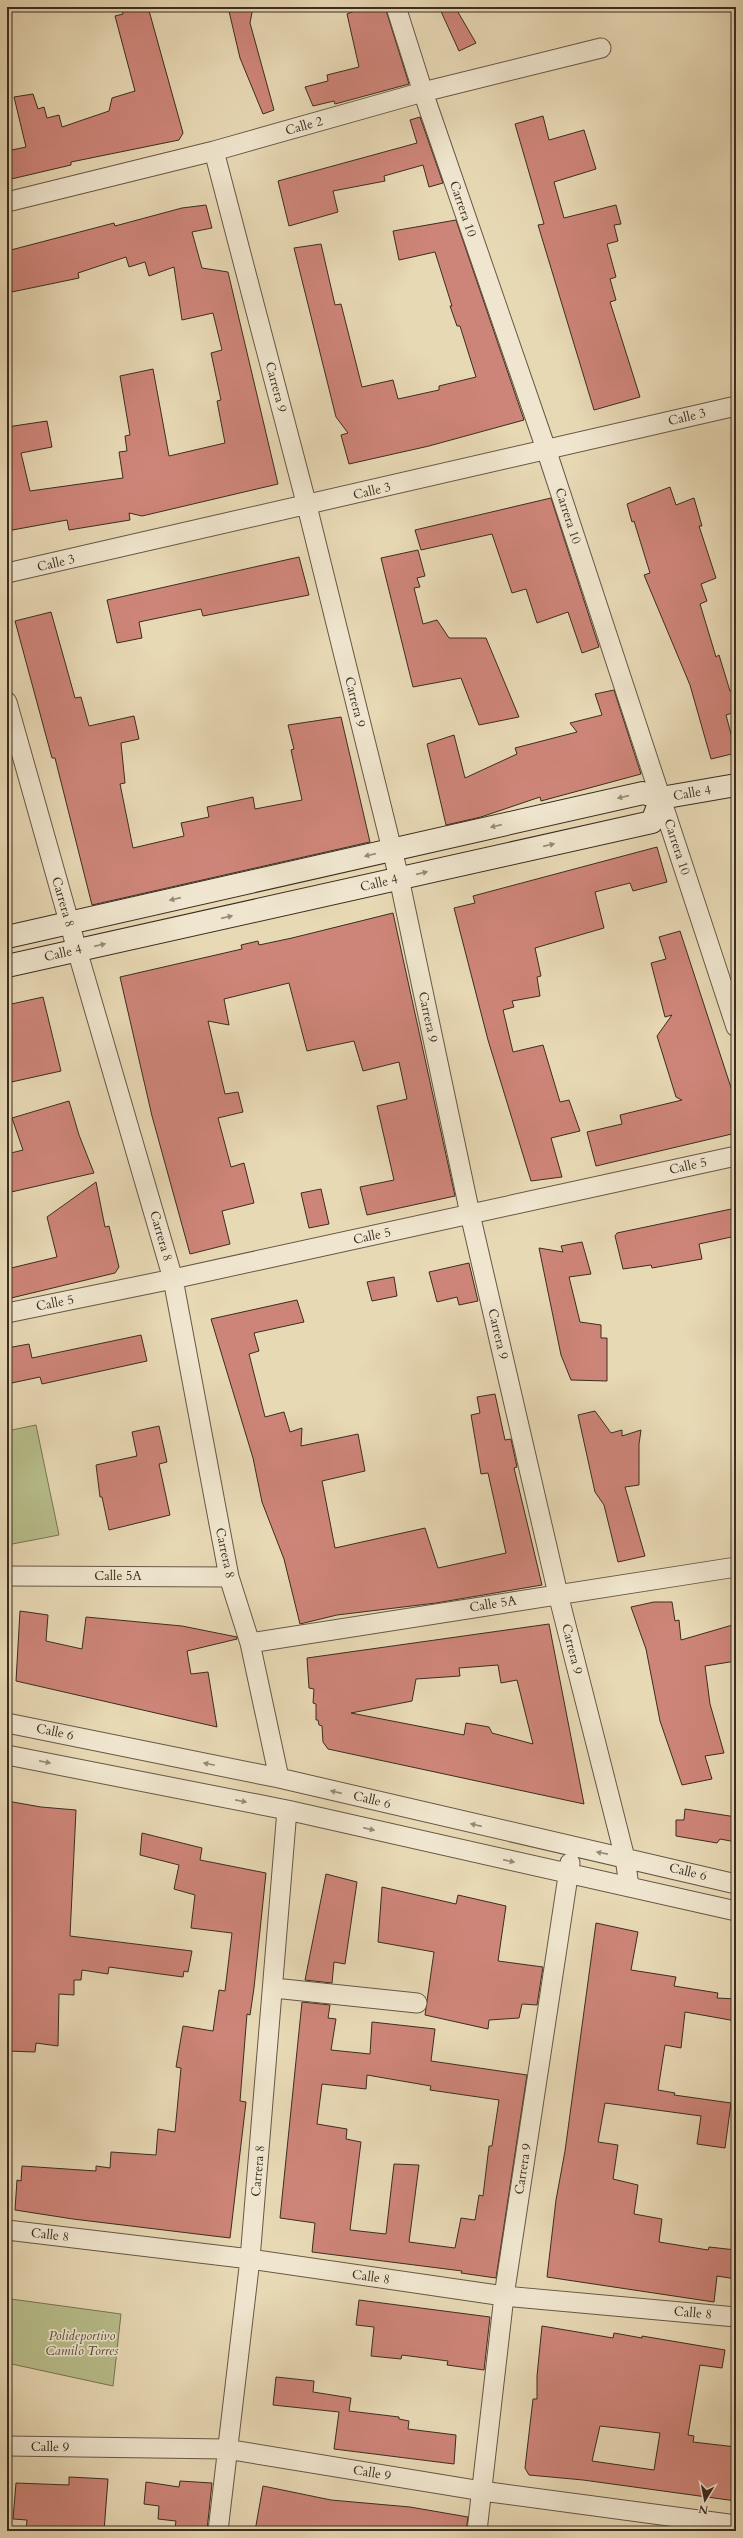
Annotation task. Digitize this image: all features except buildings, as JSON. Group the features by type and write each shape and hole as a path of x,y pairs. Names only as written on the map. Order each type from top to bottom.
{"street":[{"name":"Carrera 10","path":"396,7 423,92 546,449 736,1027"},
{"name":"Calle 2","path":"7,202 214,151 423,92 601,48"},
{"name":"Carrera 9","path":"214,151 307,506 399,878 470,1214 558,1594 625,1858 629,1886"},
{"name":"Calle 3","path":"7,574 736,406"},
{"name":"Carrera 8","path":"7,702 69,923 174,1279 229,1577 250,1642 279,1778"},
{"name":"Calle 4","path":"7,966 652,822 661,798 736,785"},
{"path":"7,937 643,793 661,798"},
{"name":"Calle 5","path":"7,1313 174,1279 736,1156"},
{"name":"Calle 5A","path":"250,1642 736,1567"},
{"name":"Calle 5A","path":"7,1576 229,1577"},
{"name":"Calle 6","path":"7,1723 279,1778 736,1884"},
{"name":"Calle 6","path":"7,1755 287,1810 736,1911"},
{"name":"Carrera 8","path":"218,2531 226,2448 250,2259 274,1988 287,1810"},
{"name":"Carrera 9","path":"477,2531 504,2296 572,1847"},
{"path":"274,1988 417,2004"},
{"name":"Calle 8","path":"7,2230 250,2259 504,2296 736,2318"},
{"name":"Calle 9","path":"7,2446 226,2448 482,2491 736,2524"}],"green space":[{"path":"36,1425 59,1535 7,1545 7,1431"},
{"name":"Polideportivo Camilo Torres","path":"11,2299 121,2314 113,2386 7,2363 7,2324"}]}
